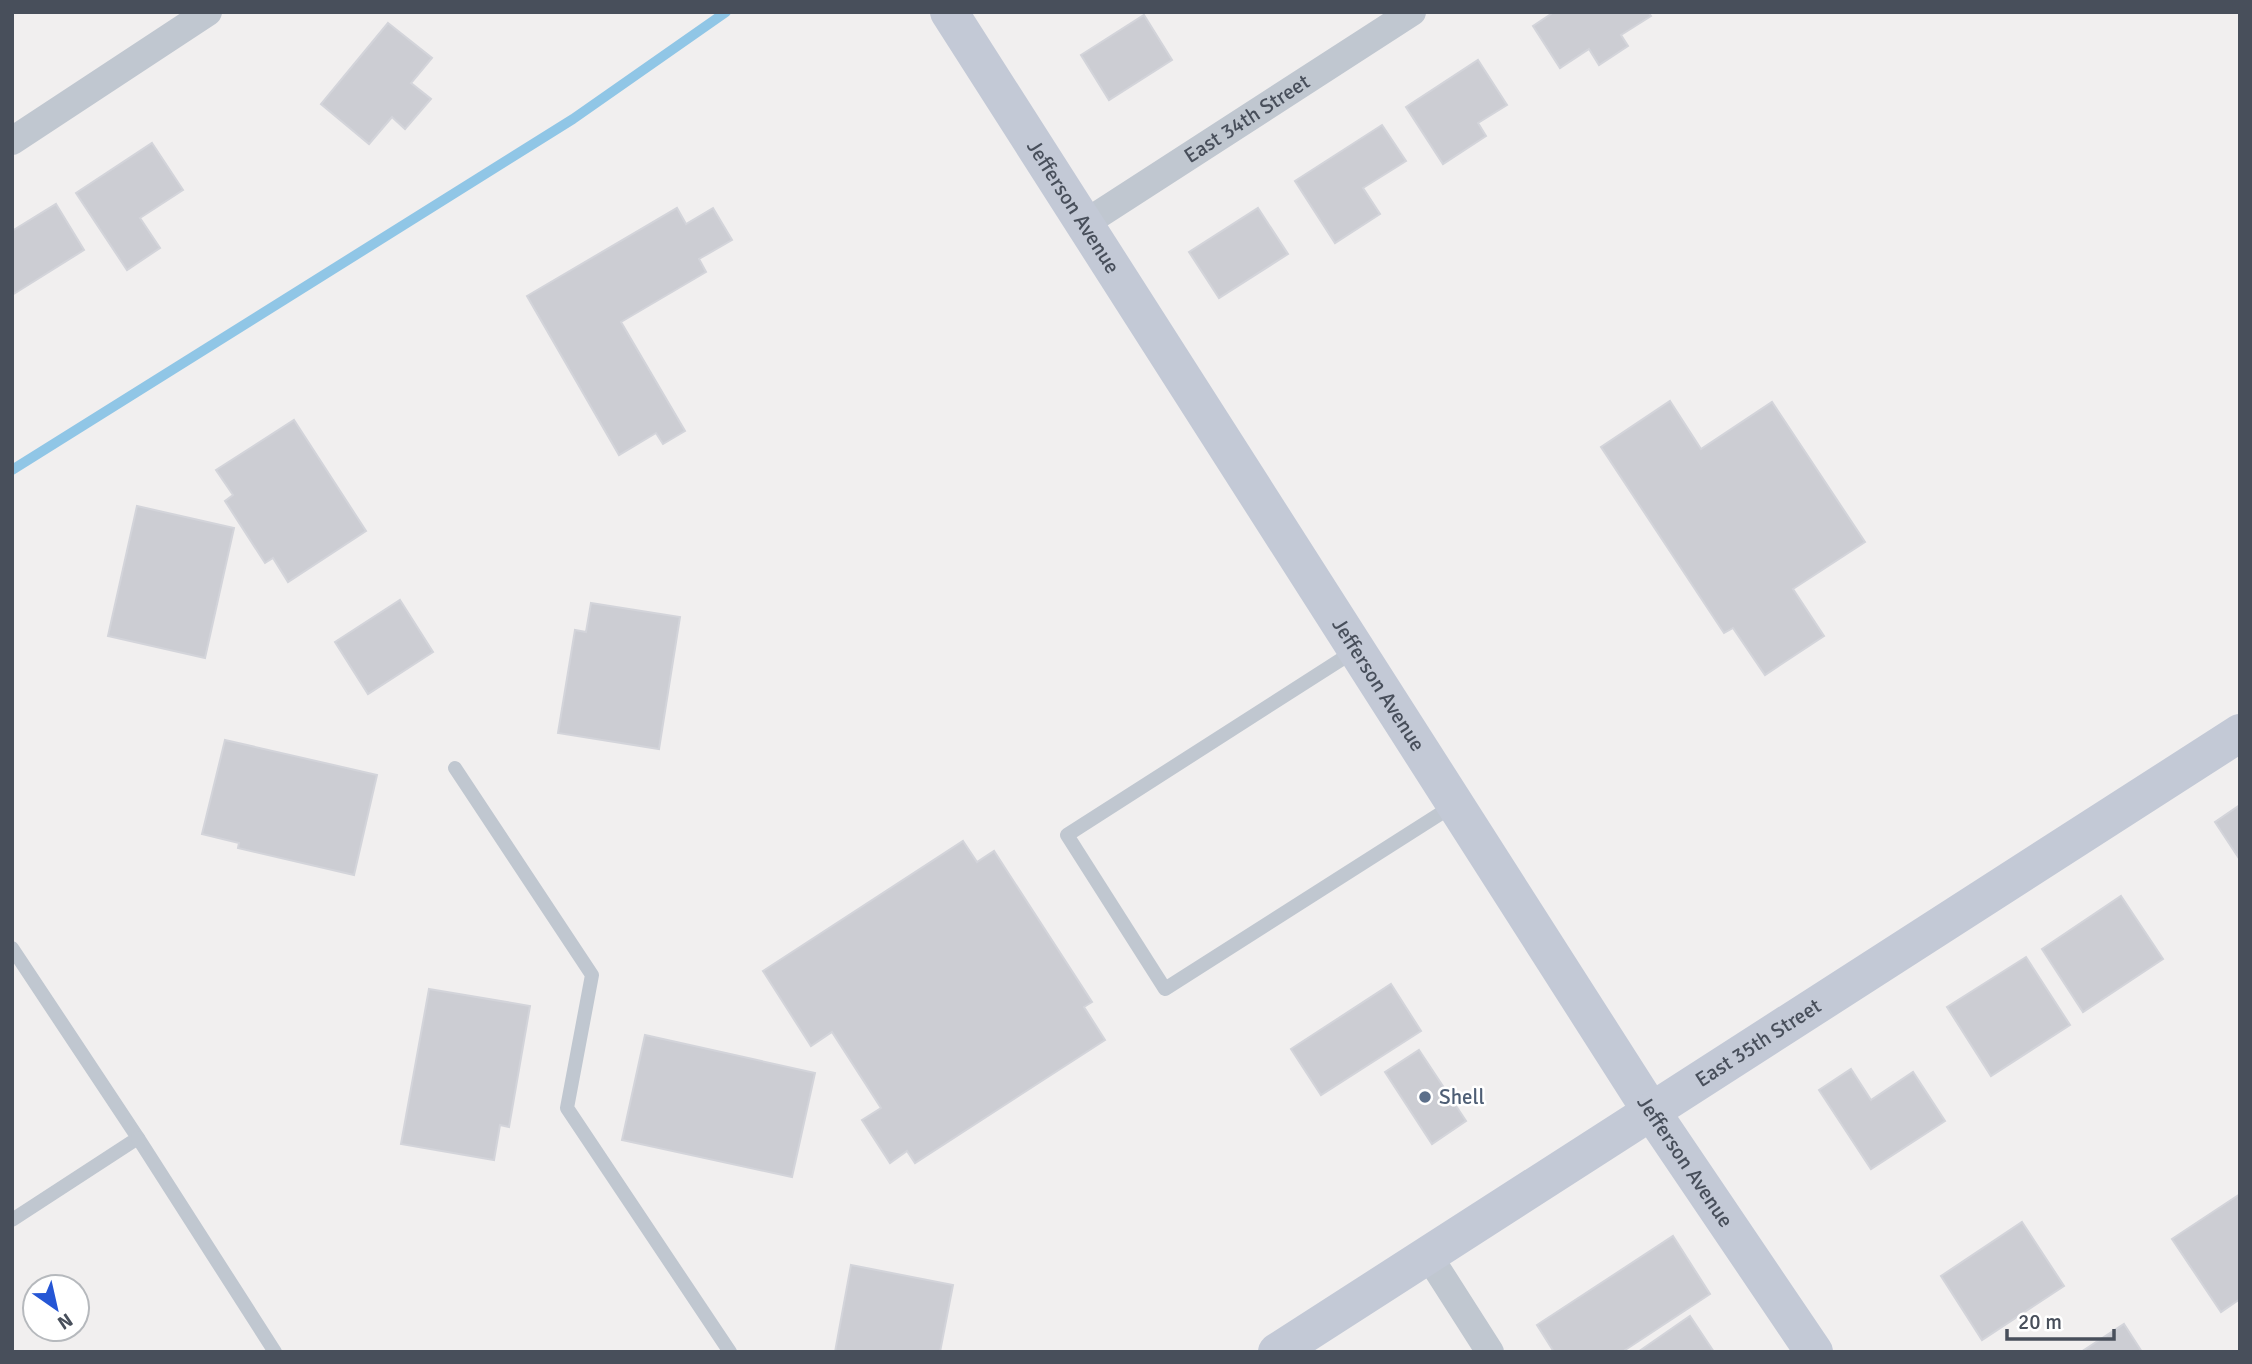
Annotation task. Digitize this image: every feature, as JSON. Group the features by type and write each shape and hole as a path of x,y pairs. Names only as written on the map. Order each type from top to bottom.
{"main road":[{"name":"Jefferson Avenue","path":"949,12 1651,1111 1814,1352"},
{"name":"East 35th Street","path":"1277,1352 2240,733"}],"street":[{"path":"12,141 208,12"},
{"name":"East 34th Street","path":"1084,224 1412,12"},
{"path":"1428,1255 1490,1352"}],"lane":[{"path":"1356,650 1067,835 1165,989 1455,804"},
{"path":"455,768 592,975 568,1108 730,1352"},
{"path":"12,948 275,1352"},
{"path":"12,1220 138,1139"}],"building":[{"path":"1554,12 1648,12 1651,16 1621,35 1628,46 1599,65 1589,49 1560,68 1533,26"},
{"path":"1144,15 1172,60 1109,100 1081,55"},
{"path":"388,23 432,58 411,83 431,99 405,129 392,117 369,144 321,104"},
{"path":"1478,60 1507,105 1478,123 1486,136 1443,164 1406,107"},
{"path":"1382,125 1406,161 1363,188 1380,214 1335,243 1295,181"},
{"path":"152,143 183,190 140,218 160,248 127,270 76,193"},
{"path":"56,204 84,250 12,295 12,231"},
{"path":"677,208 686,224 713,208 732,240 699,259 706,272 621,322 685,431 663,444 656,433 619,455 527,296"},
{"path":"1258,208 1288,254 1219,298 1189,252"},
{"path":"1670,401 1701,449 1772,402 1865,542 1793,589 1824,636 1765,675 1733,628 1724,633 1601,447"},
{"path":"294,420 366,531 288,582 273,558 265,563 225,501 233,495 216,470"},
{"path":"137,506 234,528 205,658 108,636"},
{"path":"400,600 433,652 368,694 335,642"},
{"path":"591,603 680,617 659,749 558,733 575,630 586,632"},
{"path":"225,740 377,775 354,875 238,848 239,843 202,834"},
{"path":"2240,805 2240,860 2215,822"},
{"path":"963,841 977,862 994,851 1092,1002 1084,1007 1105,1040 915,1163 907,1151 890,1163 862,1120 881,1108 832,1032 811,1046 763,971"},
{"path":"2121,896 2163,959 2083,1012 2042,949"},
{"path":"2026,957 2070,1025 1991,1076 1947,1007"},
{"path":"1391,984 1421,1031 1321,1095 1291,1049"},
{"path":"429,989 530,1006 509,1127 500,1125 494,1160 401,1144"},
{"path":"645,1035 815,1073 792,1177 622,1140"},
{"name":"Shell","path":"1419,1050 1466,1121 1432,1144 1385,1072"},
{"path":"1851,1069 1871,1100 1913,1072 1945,1121 1871,1169 1819,1090"},
{"path":"2240,1194 2240,1299 2221,1312 2172,1239"},
{"path":"2022,1222 2064,1286 1982,1340 1941,1276"},
{"path":"1673,1236 1710,1294 1622,1352 1554,1352 1537,1325"},
{"path":"851,1265 953,1285 940,1352 835,1352"},
{"path":"1690,1316 1714,1352 1638,1352"},
{"path":"2124,1324 2142,1352 2081,1352"}],"waterway":[{"path":"12,470 573,119 726,12"}],"place":[{"name":"Shell","path":"1425,1097"}]}
